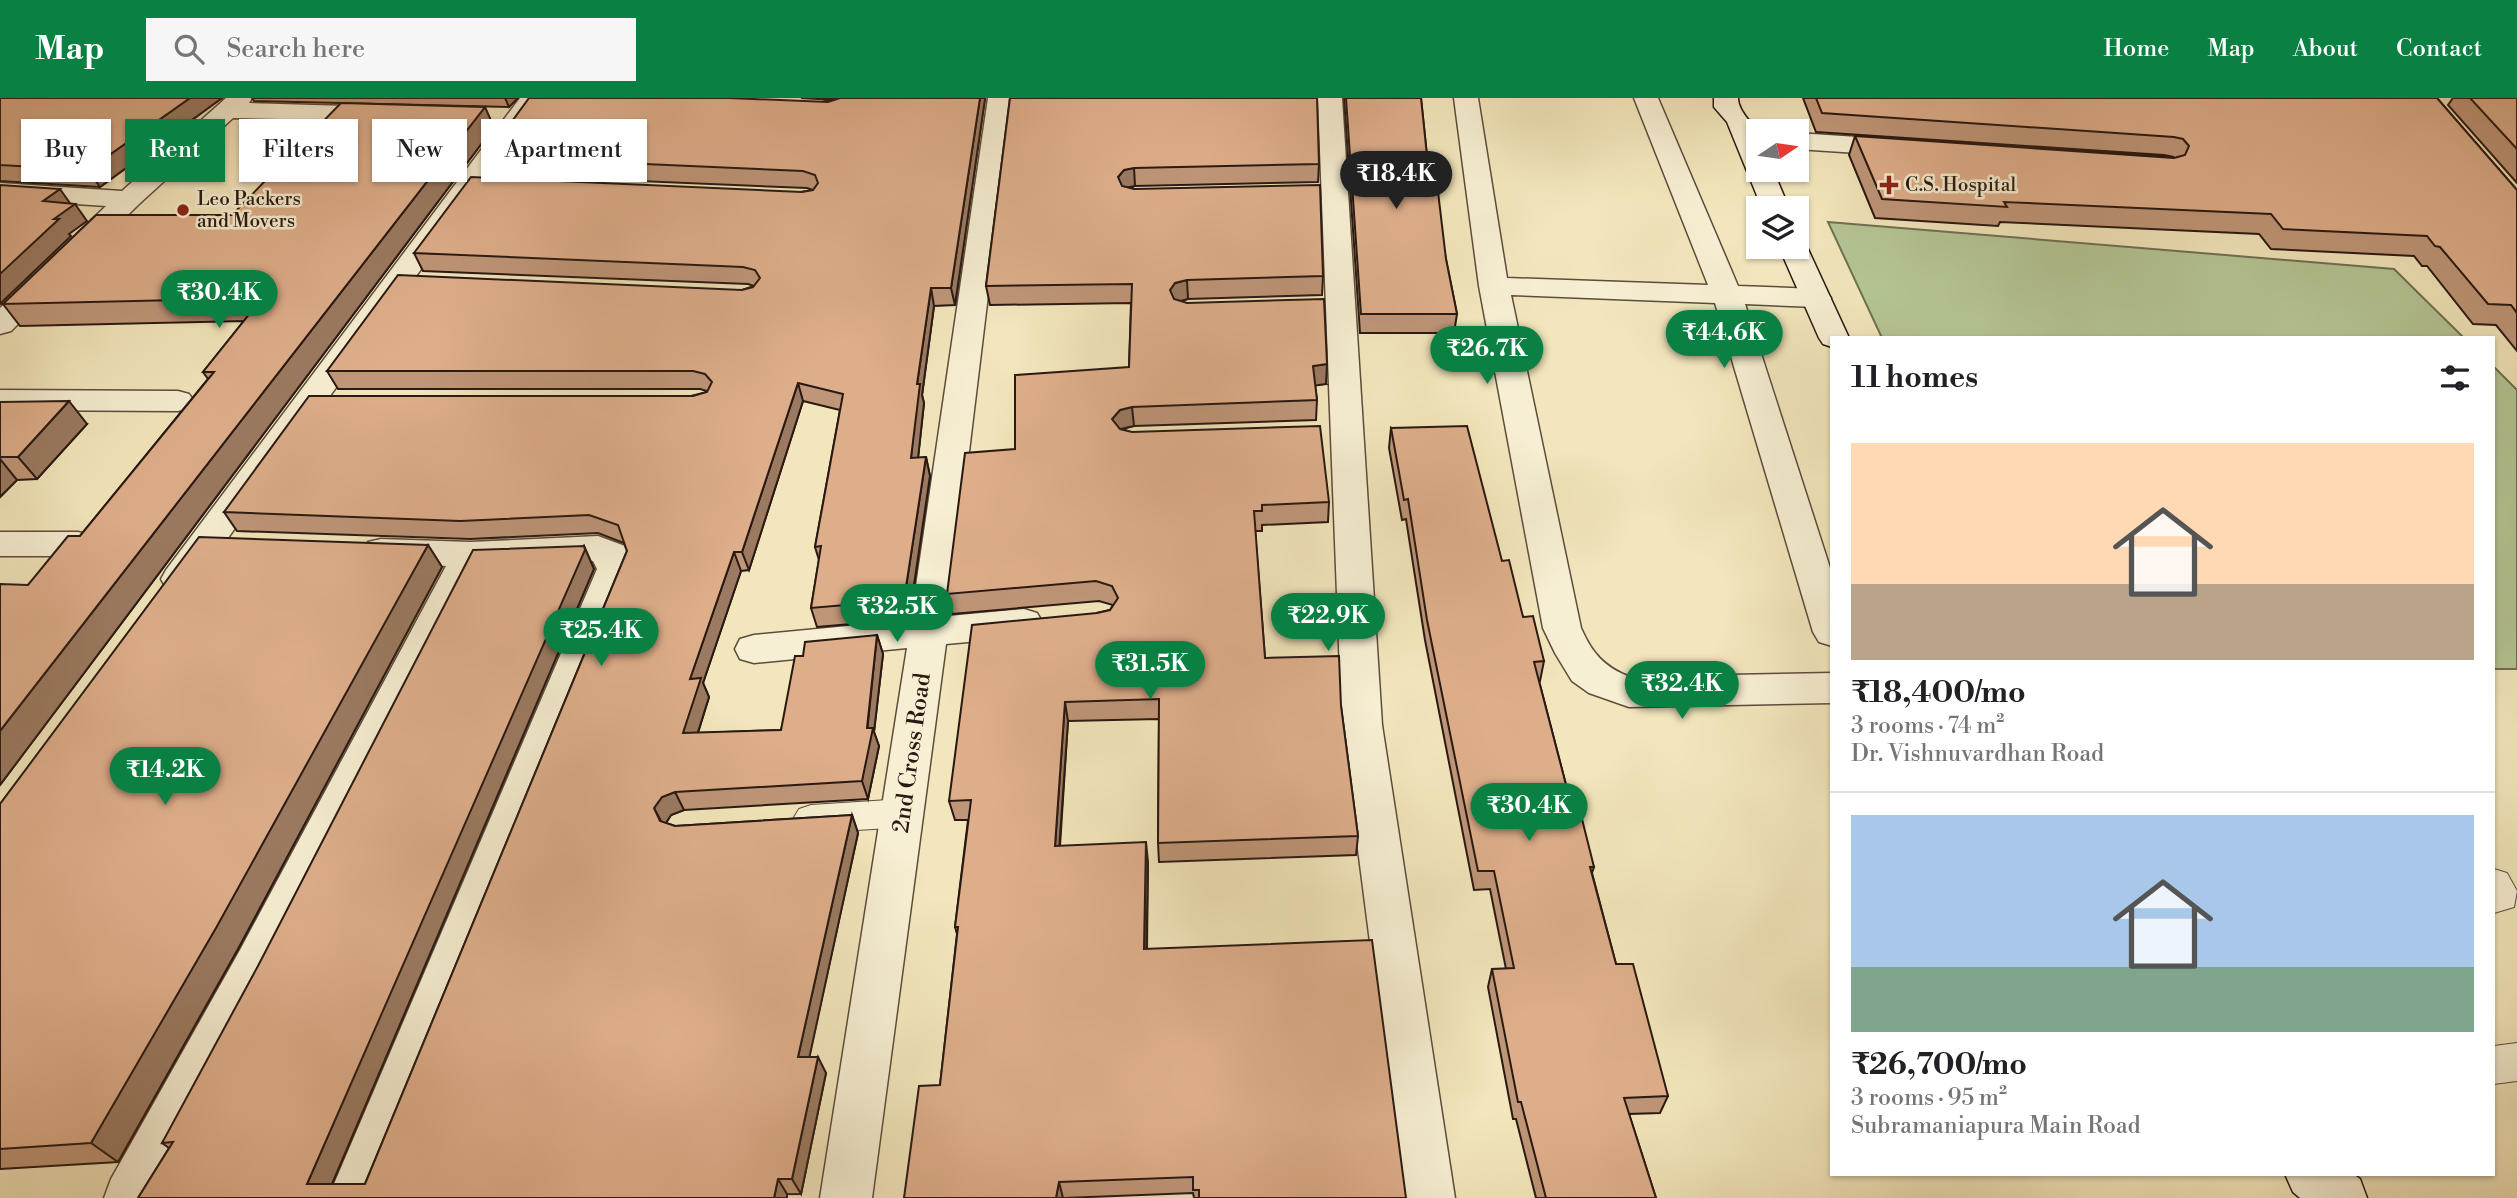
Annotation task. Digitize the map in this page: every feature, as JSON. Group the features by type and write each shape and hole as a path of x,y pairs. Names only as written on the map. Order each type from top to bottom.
{"street":[{"name":"2nd Cross Road","path":"846,1198 904,813 1000,98"},
{"path":"1330,98 1323,194 1333,432 1362,725 1429,1198"},
{"path":"1466,98 1494,286 1562,628 1574,655 1587,674 1607,685 1629,692 1830,688"},
{"path":"1646,98 1727,295 1830,626"},
{"path":"1700,98 1726,103 1746,131"},
{"path":"0,325 128,200 233,104 406,115"},
{"path":"163,600 396,281 482,185 513,111"},
{"path":"1810,142 1933,150"},
{"path":"0,191 128,200"},
{"path":"1798,259 1833,336"},
{"path":"396,281 437,283"},
{"path":"1494,286 1816,298"},
{"path":"0,400 178,401"},
{"path":"307,402 348,402"},
{"path":"0,544 78,544"},
{"path":"204,544 244,545"},
{"path":"350,550 470,554 598,548 612,555 615,569 354,1198"},
{"path":"130,1198 257,965 470,554"},
{"path":"754,649 1060,621"}],"lane":[{"path":"776,821 904,813"},
{"path":"2495,886 2501,896 2495,897"},
{"path":"2495,1065 2517,1062"}],"green space":[{"path":"1828,222 2394,269 2462,336 1881,336"},
{"path":"2495,368 2517,390 2517,669 2495,669"}],"building":[{"path":"0,98 190,98 160,119 125,119 125,144 111,154 111,119 21,119 21,166 0,165"},
{"path":"529,98 729,98 828,102 840,98 980,98 951,288 931,288 917,384 920,384 911,458 926,457 904,600 811,608 821,546 815,547 843,394 798,383 742,552 734,552 690,679 701,678 683,733 781,730 795,656 803,656 805,642 877,635 867,728 873,728 862,781 675,792 662,797 654,808 660,821 675,826 852,815 798,1057 818,1057 792,1179 778,1179 774,1198 138,1198 173,1142 162,1143 259,964 473,550 584,546 585,550 307,1184 365,1184 627,551 618,525 589,515 460,521 224,512 309,396 693,396 707,392 712,382 705,374 693,371 327,371 398,275 742,290 753,287 760,278 755,270 743,267 414,253 471,177 481,177 481,182 581,182 802,192 813,190 818,183 815,175 803,171 647,164 647,119 514,119"},
{"path":"1010,98 1317,98 1319,164 1134,168 1124,170 1118,177 1122,186 1134,189 1320,185 1323,276 1187,280 1175,283 1170,290 1174,299 1187,303 1324,299 1327,364 1313,366 1317,400 1132,407 1120,410 1112,419 1120,429 1132,432 1320,426 1329,502 1262,505 1262,511 1254,511 1265,658 1339,656 1341,706 1358,836 1158,843 1159,699 1065,702 1055,846 1146,842 1144,949 1372,940 1406,1198 1199,1198 1199,1190 1193,1190 1193,1177 1059,1182 1056,1198 904,1198 919,1086 940,1085 958,927 955,927 971,800 949,801 972,625 1097,613 1110,610 1118,598 1112,586 1096,581 947,594 965,453 1015,449 1015,375 1129,367 1132,284 986,286"},
{"path":"1346,98 1421,98 1429,175 1436,175 1446,259 1457,314 1361,314"},
{"path":"1816,98 2437,98 2517,190 2517,313 2511,305 2488,304 2440,247 2435,246 2427,236 2283,229 2271,214 2004,202 2007,207 1882,199 1855,136 2174,158 2185,155 2189,146 2183,139 2174,137 1822,113"},
{"path":"2470,98 2517,98 2517,149"},
{"path":"341,103 485,107 467,130 467,119 372,119 372,182 427,182 0,731 0,584 28,585 68,536 80,536 214,372 203,372 262,298 3,304 96,215 232,215 264,182 358,182 358,119 325,119"},
{"path":"0,185 60,189 43,201 75,204 54,219 59,219 0,274"},
{"path":"69,401 18,457 0,457 0,402"},
{"path":"1467,426 1502,561 1509,560 1523,617 1533,616 1544,661 1534,662 1571,804 1578,803 1594,867 1590,867 1616,964 1633,964 1668,1096 1624,1098 1656,1198 1546,1198 1521,1102 1518,1102 1492,969 1514,968 1494,871 1478,871 1427,620 1408,499 1404,500 1391,428"},
{"path":"199,537 428,545 216,928 91,1143 0,1149 0,804"}],"place":[{"name":"C.S. Hospital","path":"1889,185"},
{"name":"Leo Packers and Movers","path":"183,210"}]}
